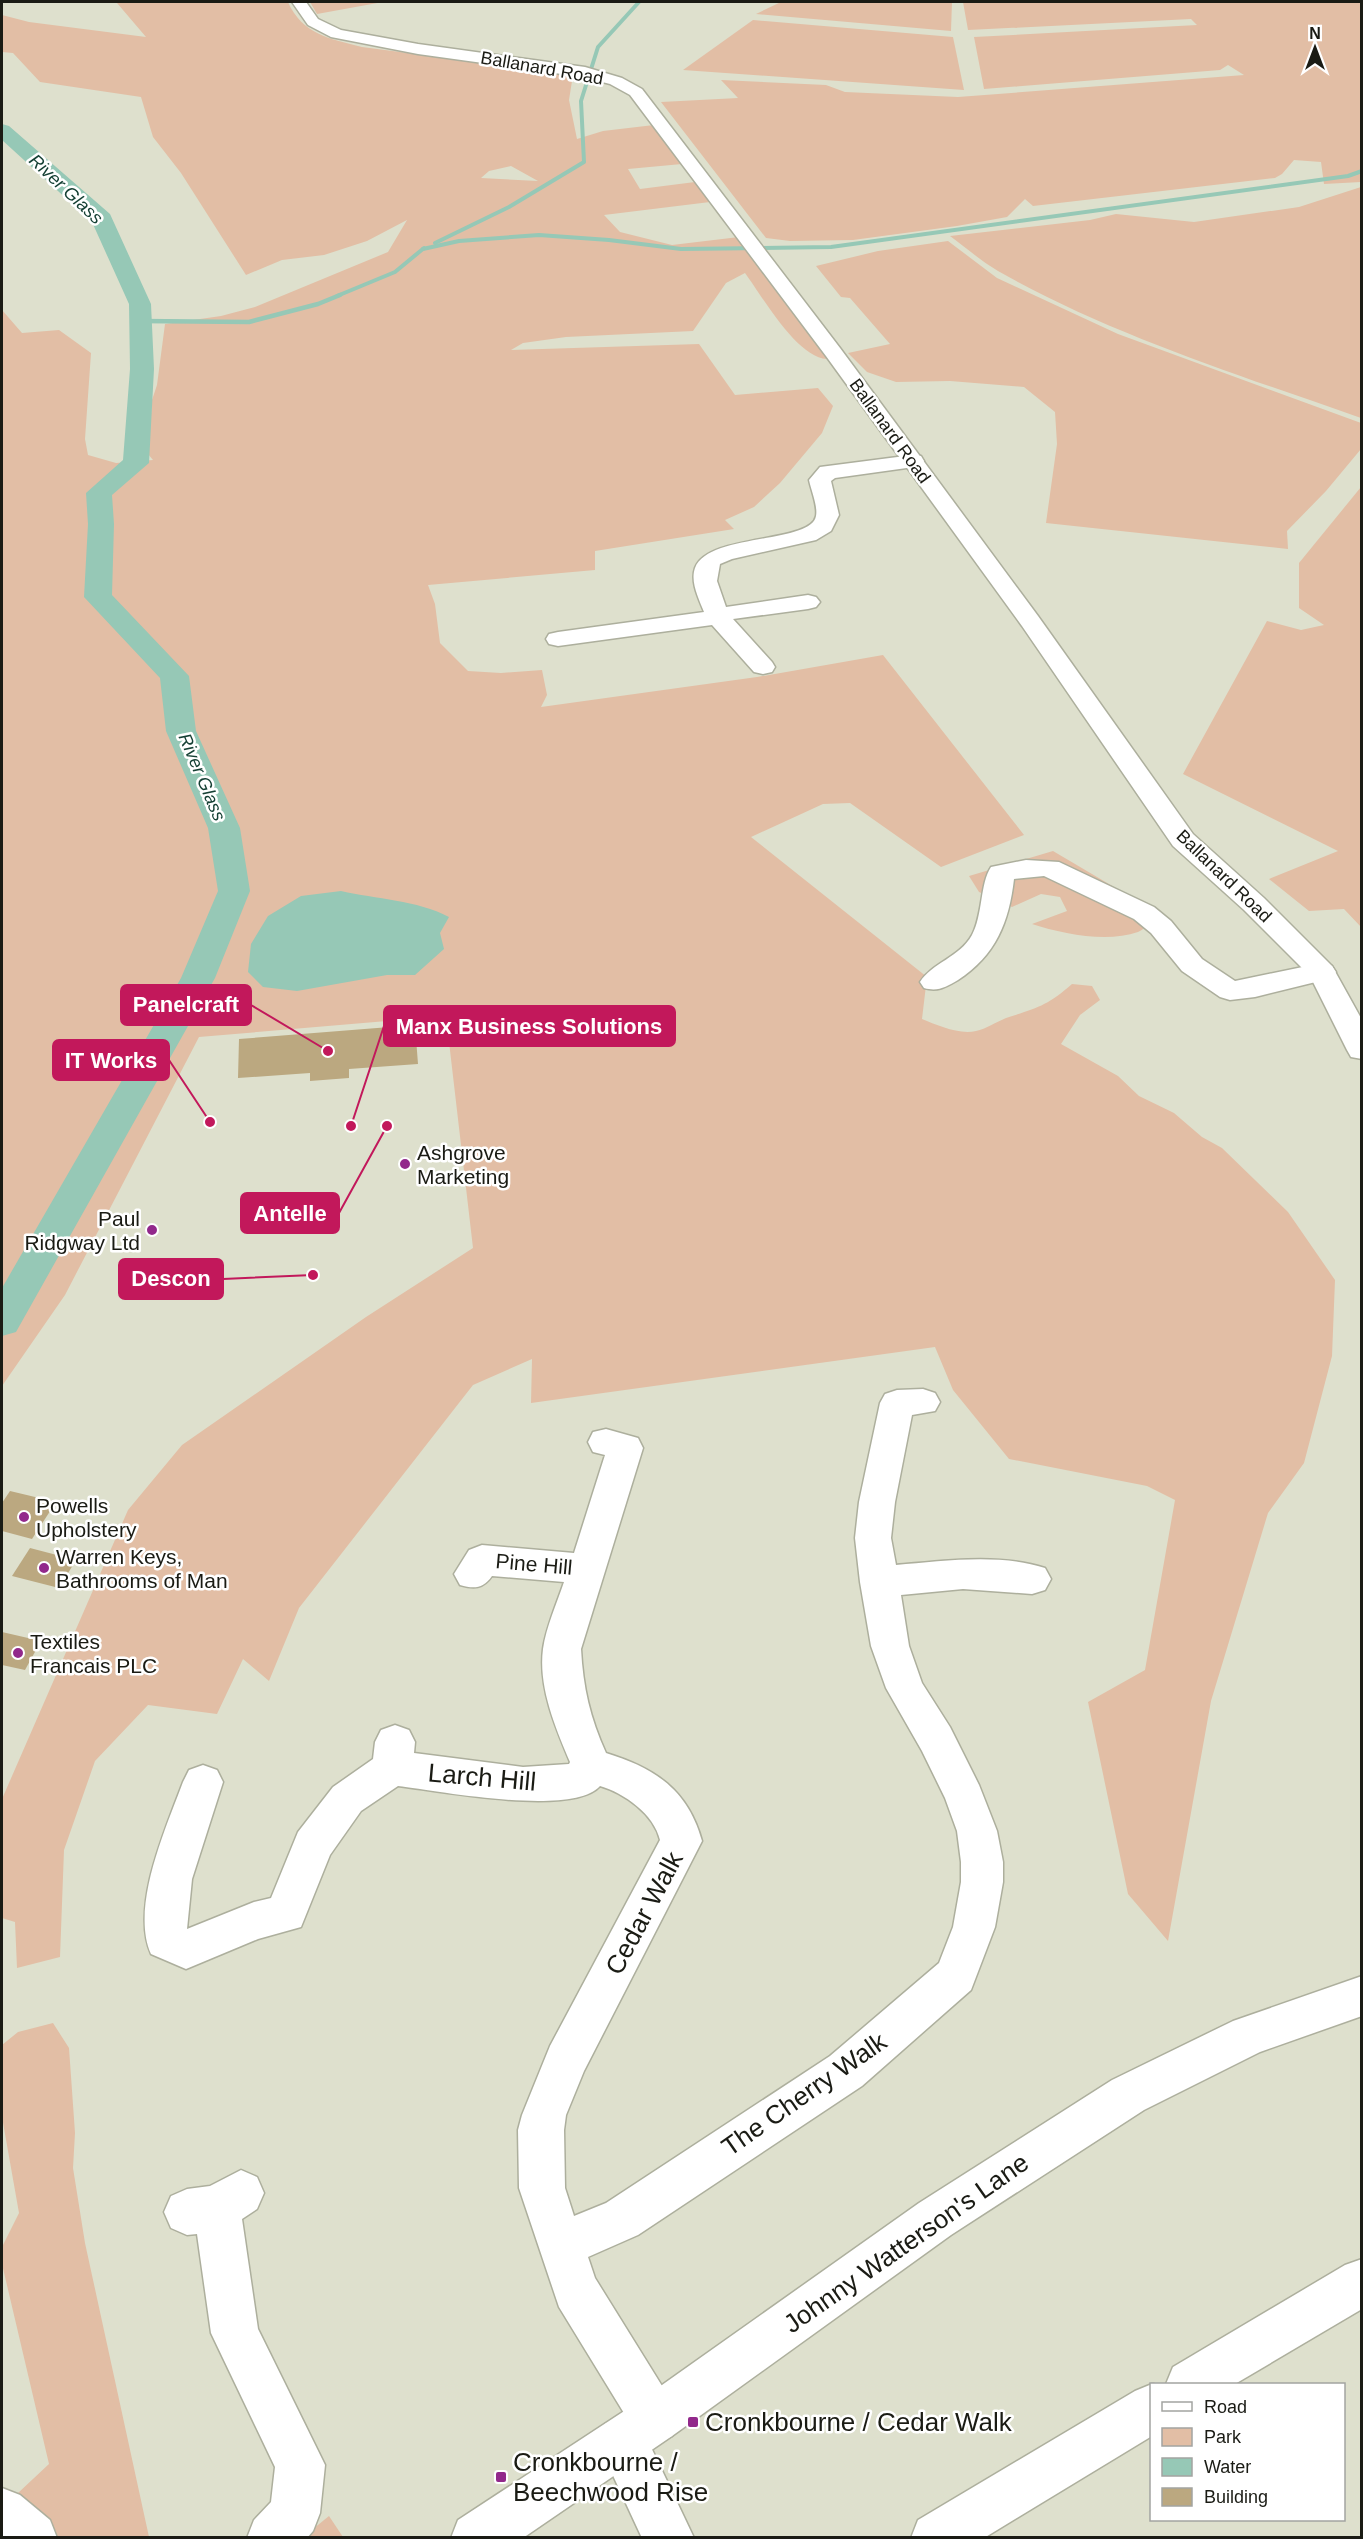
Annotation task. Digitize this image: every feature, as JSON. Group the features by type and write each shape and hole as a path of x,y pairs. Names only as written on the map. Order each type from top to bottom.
{"main road":[{"name":"Ballanard Road","path":"299,2 313,22 337,34 418,49 585,72 616,81 636,92 1030,621 1183,840 1254,904 1322,972 1362,1050"},
{"path":"763,667 717,616 705,581 706,568 711,560 725,554 808,535 823,526 828,515 820,480 828,472 913,462"},
{"path":"558,639 701,620 808,602"},
{"path":"934,982 963,965 982,943 993,925 1001,873 1026,868 1049,868 1144,913 1161,927 1192,965 1230,991 1255,988 1322,972"},
{"name":"The Cherry Walk","path":"560,2245 622,2219 846,2071 956,1976 974,1927 982,1882 982,1862 977,1831 965,1797 936,1739 905,1688 890,1646 873,1538 877,1502 897,1403 923,1402"},
{"path":"592,1766 578,1735 563,1682 562,1649 625,1448 606,1442"},
{"name":"Pine Hill","path":"480,1560 586,1569"},
{"path":"879,1582 963,1574 1032,1579"},
{"name":"Larch Hill","path":"203,1782 172,1869 164,1915 166,1940 186,1950 254,1921 289,1927 313,1845 347,1799 393,1755 523,1784 579,1781 592,1766"},
{"name":"Cedar Walk","path":"592,1766 621,1775 653,1795 676,1821 681,1841 566,2061 544,2115 540,2150 542,2188 576,2290 638,2430 669,2538"},
{"name":"Johnny Watterson's Lane","path":"476,2538 638,2430 935,2219 1128,2095 1248,2036 1362,1996"},
{"path":"215,2204 235,2333 300,2465 295,2513 272,2538"},
{"path":"1193,2383 1362,2282"},
{"path":"936,2538 1150,2409"},
{"path":"2,2513 32,2538"}],"green space":[{"path":"288,2 294,13 309,28 328,38 350,44 567,74 572,81 569,100 577,139 603,131 654,125 682,164 628,169 640,189 695,182 710,202 604,215 620,232 672,245 739,237 827,359 816,356 792,337 745,273 726,283 693,331 566,337 523,343 511,350 699,344 735,395 818,388 833,406 822,433 780,483 754,507 725,520 734,529 595,551 595,570 428,585 435,604 440,643 468,671 501,673 542,670 547,695 541,707 757,677 883,655 1024,835 941,867 850,803 823,804 751,837 927,977 922,1019 955,1031 976,1031 1041,1005 1072,984 1092,986 1100,1000 1080,1015 1061,1044 1118,1076 1139,1096 1174,1113 1202,1137 1222,1148 1288,1212 1335,1280 1332,1356 1304,1463 1268,1513 1211,1701 1168,1941 1128,1894 1088,1702 1145,1670 1175,1500 1147,1486 1009,1459 953,1390 935,1347 531,1403 532,1359 473,1385 299,1608 269,1681 243,1659 217,1714 148,1705 95,1761 64,1850 60,1957 17,1968 15,1922 2,1918 2,1799 128,1510 182,1445 366,1317 473,1248 446,1016 199,1037 65,1295 2,1386 2,310 22,333 59,330 91,353 85,439 88,455 116,463 153,460 148,454 152,400 157,385 165,324 221,316 255,307 388,252 407,220 367,241 324,255 282,260 246,275 181,173 153,137 141,97 40,82 13,53 2,52 2,15 29,22 146,37 117,3","holes":["511,166 538,181 481,178 489,171"]},
{"path":"310,2 383,2 317,14"},
{"path":"781,2 952,2 951,31 756,14"},
{"path":"963,2 1361,2 1361,182 1324,184 1321,162 1294,160 1282,174 1275,178 1033,206 1025,199 1007,217 957,226 853,240 790,241 766,238 661,102 738,98 721,80 826,85 845,92 958,97 1244,75 1228,65 1220,70 984,89 974,37 1197,25 1191,19 968,30"},
{"path":"753,20 953,37 964,90 683,70"},
{"path":"1361,187 1361,418 1176,352 1085,315 998,271 950,236 1090,220 1116,214 1194,222 1299,207"},
{"path":"948,241 997,278 1118,334 1361,423 1361,449 1326,491 1287,531 1288,549 1046,523 1057,444 1055,412 1024,387 950,381 896,382 867,372 848,353 890,344 850,298 841,297 816,266 878,251"},
{"path":"1361,487 1361,927 1344,909 1309,911 1269,879 1338,851 1183,774 1267,621 1301,630 1324,625 1299,608 1299,563"},
{"path":"1053,851 1158,913 1141,931 1126,935 1099,937 1071,934 1032,924 1067,911 1060,897 1041,894 1012,907 979,892 969,876"},
{"path":"53,2023 69,2048 75,2133 73,2168 85,2243 149,2537 2,2537 2,2508 49,2464 2,2264 2,2247 19,2213 2,2117 2,2045 18,2032"},
{"path":"329,2516 343,2537 302,2538"}],"water":[{"path":"341,891 410,903 449,917 440,933 444,949 415,975 387,975 297,991 263,987 248,972 251,944 268,916 301,896"}],"building":[{"path":"415,1025 418,1064 349,1069 349,1078 310,1081 310,1073 238,1078 239,1039"},
{"name":"Powells Upholstery","path":"10,1491 56,1502 32,1539 2,1531 2,1503"},
{"name":"Warren Keys, Bathrooms of Man","path":"30,1548 76,1560 59,1588 12,1576"},
{"name":"Textiles Francais PLC","path":"2,1632 41,1641 25,1670 2,1665"}],"waterway":[{"path":"435,243 509,207 584,162 581,101 598,47 639,2"},
{"name":"River Glass","path":"2,130 102,219 140,304 142,369 136,463 99,493 101,524 98,597 174,676 181,731 224,828 234,891 198,978 2,1322"},
{"path":"423,249 459,241 539,235 609,240 681,249 831,247 1348,176 1362,171"},
{"path":"337,296 395,272 424,248"},
{"path":"139,321 249,322 318,304 340,295"}],"place":[{"name":"Panelcraft","path":"328,1051"},
{"name":"IT Works","path":"210,1122"},
{"name":"Manx Business Solutions","path":"351,1126"},
{"name":"Antelle","path":"387,1126"},
{"name":"Ashgrove Marketing","path":"405,1164"},
{"name":"Paul Ridgway Ltd","path":"152,1230"},
{"name":"Descon","path":"313,1275"},
{"name":"Powells Upholstery","path":"24,1517"},
{"name":"Warren Keys, Bathrooms of Man","path":"44,1568"},
{"name":"Textiles Francais PLC","path":"18,1653"},
{"name":"Cronkbourne / Cedar Walk","path":"693,2422"},
{"name":"Cronkbourne / Beechwood Rise","path":"501,2477"}]}
